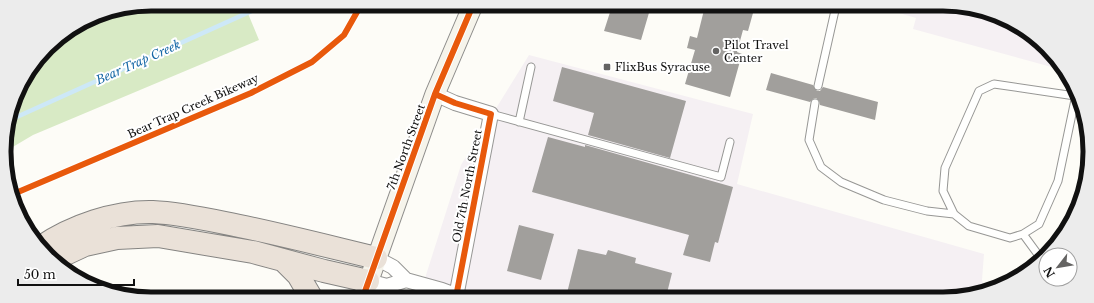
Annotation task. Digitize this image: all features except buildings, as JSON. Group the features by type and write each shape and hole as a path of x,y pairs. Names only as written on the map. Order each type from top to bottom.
{"highway":[{"path":"46,244 84,225 127,214 152,212 188,216 240,226 376,258"},
{"path":"59,257 85,245 117,238 158,236 253,252 324,271 365,289"},
{"path":"283,260 298,275 308,292"}],"street":[{"name":"7th North Street","path":"365,289 435,94 470,11"},
{"path":"435,94 491,114"},
{"name":"Old 7th North Street","path":"459,292 491,114"},
{"path":"376,258 393,266 406,280 447,292"},
{"path":"365,289 387,286 406,280"}],"lane":[{"path":"818,86 835,11"},
{"path":"519,122 531,67"},
{"path":"1071,95 994,84 979,91 945,168 943,191 954,214 969,226 1010,238 1023,234 1039,224 1058,180 1074,103"},
{"path":"815,103 808,140 821,167 841,182 884,200 927,211 954,214"},
{"path":"491,114 720,177 730,142"},
{"path":"1023,234 1038,254"}],"shaded area":[{"path":"892,11 952,11 988,18 1005,25 1028,40 1042,52 1056,68 913,29 916,18"},
{"path":"529,55 753,114 737,184 984,254 982,280 984,286 952,292 421,292 461,165"}],"green space":[{"path":"142,11 247,11 259,40 33,135 11,148 12,133 18,106 25,89 40,66 52,52 66,40 89,25 106,18"}],"waterway":[{"name":"Bear Trap Creek","path":"15,118 251,11"}],"cycle path":[{"name":"Bear Trap Creek Bikeway","path":"17,192 251,93 312,62 344,35 358,11"},
{"path":"365,292 435,94 470,11"},
{"path":"435,94 455,103 491,114 457,292"}],"place":[{"name":"Pilot Travel Center","path":"716,51"},
{"name":"FlixBus Syracuse","path":"607,67"}]}
